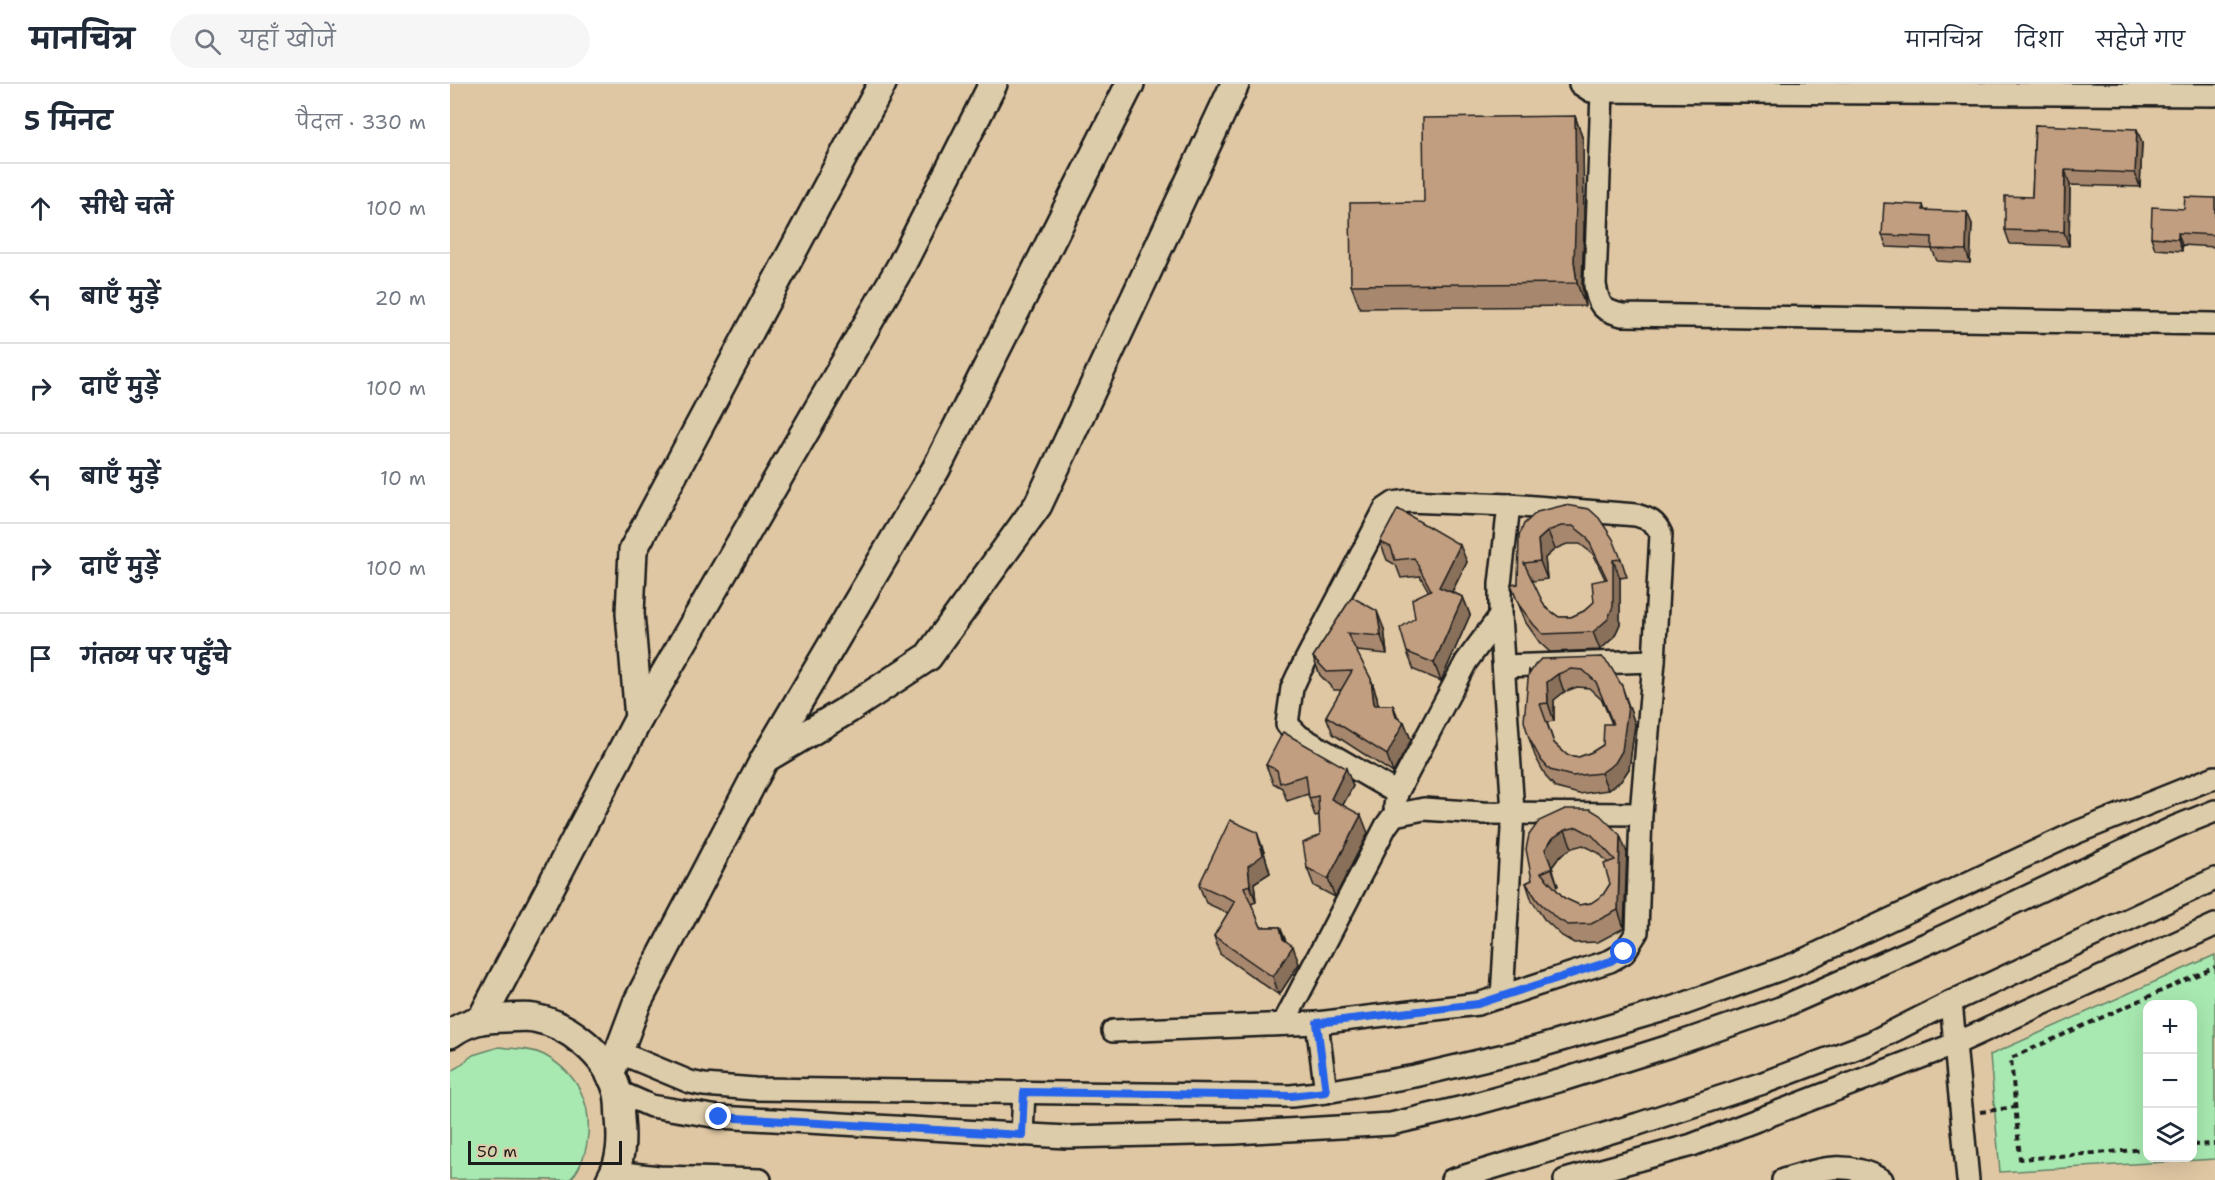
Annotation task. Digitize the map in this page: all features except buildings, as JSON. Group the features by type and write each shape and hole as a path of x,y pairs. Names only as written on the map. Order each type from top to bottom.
{"main road":[{"path":"639,718 630,613 633,550 882,84"},
{"path":"482,1018 639,718 900,266 993,84"},
{"path":"612,1176 622,1143 615,1073 638,1003 764,760 936,469 1130,84"},
{"path":"764,760 849,709 928,657 1038,505 1235,84"},
{"path":"450,1034 482,1018 533,1018 559,1026 587,1045 615,1073"}],"street":[{"path":"1580,84 1591,92 2215,95"},
{"path":"1602,92 1595,285 1598,301 1603,309 1622,315 2215,324"},
{"path":"1113,1031 1317,1023 1478,1004 1611,961 1624,952 1637,932 1641,813 1654,662 1661,534 1657,525 1650,519 1636,515 1509,505 1407,501 1394,503 1385,509 1292,688 1287,724 1292,730 1397,793"},
{"path":"1502,997 1513,812 1500,616 1500,584 1509,505"},
{"path":"1282,1024 1386,826 1394,815 1397,793 1466,662 1500,616"},
{"path":"1504,666 1654,662"},
{"path":"615,1073 690,1082 704,1086 766,1089 1291,1096 1415,1076 1534,1048 1678,1006 1795,964 2075,833 2215,777"},
{"path":"1394,815 1424,809 1483,813 1641,813"},
{"path":"615,1073 651,1106 719,1117 1066,1137 1235,1133 1391,1124 1562,1080 1780,1008 1935,940 2164,832 2215,811"},
{"path":"1452,1180 1763,1083 1870,1043 1951,1002 2215,879"},
{"path":"1565,1180 1692,1145 1955,1044 2215,925"},
{"path":"1951,1002 1968,1180"},
{"path":"1317,1023 1326,1092"},
{"path":"1022,1135 1024,1092"},
{"path":"1783,1180 1827,1168 1842,1167 1869,1172 1882,1180"},
{"path":"612,1176 760,1180"}],"path":[{"path":"2143,1149 2020,1159 2011,1058 2215,967"},
{"path":"1963,1114 2015,1107"},
{"path":"2197,1145 2215,1144"}],"green space":[{"path":"2215,955 2215,1159 2197,1160 2197,1000 2143,1000 2143,1162 2165,1162 2000,1172 1990,1055"},
{"path":"499,1047 528,1050 544,1055 566,1071 581,1092 588,1116 587,1143 581,1163 569,1180 450,1179 450,1073 473,1055"}],"route":[{"path":"719,1117 1022,1135 1024,1092 1291,1096 1326,1092 1317,1023 1478,1004 1611,961 1624,952"}]}
